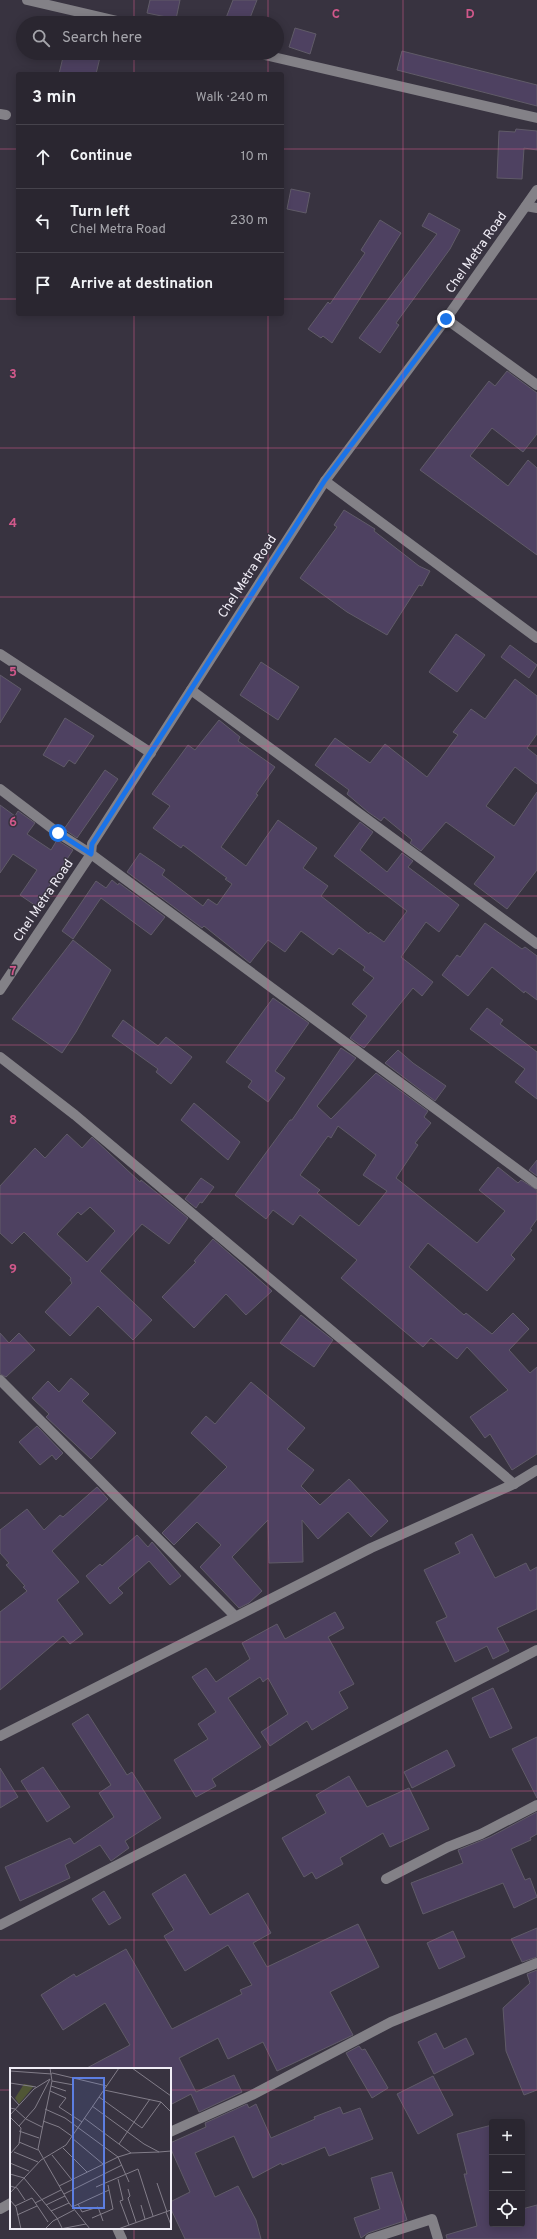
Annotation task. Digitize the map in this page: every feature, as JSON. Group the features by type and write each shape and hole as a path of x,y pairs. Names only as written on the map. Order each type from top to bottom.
{"street":[{"path":"27,0 96,16"},
{"path":"284,59 537,118"},
{"name":"Chel Metra Road","path":"0,990 91,854 92,844 325,480 446,319 537,190"},
{"path":"526,206 537,208"},
{"path":"446,319 537,385"},
{"path":"325,480 537,638"},
{"path":"0,654 151,753"},
{"path":"191,690 537,944"},
{"path":"0,789 58,833 91,854 537,1184"},
{"path":"0,1057 75,1115 514,1484"},
{"path":"0,1380 236,1616"},
{"path":"0,1736 371,1548 514,1484 537,1470"},
{"path":"0,1925 537,1650"},
{"path":"386,1880 448,1847 482,1834 537,1805"},
{"path":"171,2132 252,2095 391,2022 537,1963"},
{"path":"0,2209 10,2204"},
{"path":"370,2239 432,2219 438,2239"},
{"path":"117,2229 122,2239"}],"building":[{"path":"150,0 180,0 177,16 162,16 147,13"},
{"path":"233,0 257,0 251,16 227,16"},
{"path":"295,28 316,34 310,54 289,47"},
{"path":"402,51 537,85 537,106 397,70"},
{"path":"62,60 99,60 96,72 59,72"},
{"path":"516,129 537,131 537,150 524,148 522,179 497,178 499,131 515,132"},
{"path":"291,189 310,193 306,213 287,209"},
{"path":"429,213 460,230 450,249 396,323 399,325 380,353 359,338 437,234 422,226"},
{"path":"380,220 401,233 332,343 323,336 321,338 308,329 328,302 330,304 365,253 361,250"},
{"path":"507,371 537,393 537,434 523,452 492,428 470,456 508,486 528,460 537,468 537,555 420,470 489,381 495,386"},
{"path":"344,510 375,529 374,531 419,566 430,571 422,586 419,585 387,635 347,612 300,578 337,527 334,525"},
{"path":"456,634 485,655 457,692 429,672"},
{"path":"510,645 537,665 529,678 501,657"},
{"path":"261,662 299,687 278,720 240,695"},
{"path":"0,675 21,689 0,723"},
{"path":"515,679 537,696 537,734 527,748 537,756 537,784 515,767 486,806 514,826 537,792 537,870 507,909 474,884 495,857 446,822 421,851 410,843 412,840 384,817 381,821 368,812 347,794 349,790 315,765 335,738 370,763 385,744 427,777 458,735 453,732 471,709 485,719"},
{"path":"65,718 94,736 75,764 69,760 64,767 43,755"},
{"path":"219,720 240,737 238,741 275,767 256,794 258,795 221,847 246,866 278,820 317,848 303,868 328,886 321,896 369,934 370,932 384,942 407,911 334,856 360,822 373,832 360,850 387,872 402,853 413,861 408,867 459,905 439,932 426,922 401,957 433,982 422,996 413,988 364,1048 350,1038 367,1016 352,1004 374,978 363,970 365,967 339,948 333,955 301,931 285,952 268,940 250,963 204,926 202,928 127,872 140,853 165,870 162,875 203,906 208,899 217,905 232,884 225,879 227,878 183,845 181,848 153,828 170,806 152,794 188,745 195,750"},
{"path":"105,770 118,779 77,838 64,829"},
{"path":"0,805 15,816 18,811 35,823 27,834 51,850 57,840 73,850 36,906 20,895 37,870 13,854 0,873"},
{"path":"112,880 118,885 119,883 165,917 151,935 101,898 73,939 62,931 96,881 106,888"},
{"path":"485,923 522,949 525,947 537,956 537,1000 525,991 524,993 492,967 468,996 442,975 457,955 460,957"},
{"path":"73,940 111,970 76,1032 62,1053 12,1019"},
{"path":"273,998 309,1023 275,1071 285,1078 268,1102 248,1087 252,1081 226,1062"},
{"path":"487,1008 503,1020 500,1024 537,1052 537,1099 515,1082 525,1069 470,1029"},
{"path":"123,1020 158,1046 166,1037 192,1057 171,1084 156,1072 158,1069 112,1036"},
{"path":"341,1048 356,1058 317,1106 331,1119 376,1073 428,1111 424,1117 431,1123 415,1143 418,1145 396,1178 477,1243 505,1211 479,1190 498,1167 518,1183 521,1180 537,1190 537,1219 530,1229 532,1230 511,1255 515,1259 487,1291 428,1243 409,1267 464,1315 466,1313 492,1334 513,1313 529,1329 509,1350 530,1373 537,1367 537,1454 512,1470 490,1434 485,1438 470,1417 508,1390 467,1347 457,1359 431,1338 423,1347 341,1278 357,1260 300,1215 293,1225 273,1210 266,1219 235,1195 290,1120 292,1120","holes":["338,1126 376,1155 363,1175 387,1191 359,1226 317,1193 320,1190 300,1175 328,1136 331,1138"]},
{"path":"398,1050 413,1063 446,1086 435,1101 385,1063"},
{"path":"194,1103 240,1142 228,1160 181,1120"},
{"path":"67,1134 82,1148 92,1137 140,1182 141,1180 188,1218 169,1244 142,1224 100,1271 152,1320 133,1340 98,1306 70,1336 45,1312 72,1283 70,1280 71,1278 24,1232 12,1244 0,1233 0,1186 35,1148 45,1158","holes":["90,1207 115,1231 87,1262 57,1234 78,1212 81,1215"]},
{"path":"537,1160 537,1176 529,1170"},
{"path":"201,1178 214,1187 202,1203 200,1202 196,1208 185,1199"},
{"path":"213,1239 272,1291 246,1315 226,1294 194,1328 162,1297 196,1262 194,1261"},
{"path":"301,1315 333,1340 314,1367 280,1343"},
{"path":"0,1333 9,1343 19,1333 35,1350 6,1377 0,1374"},
{"path":"71,1378 89,1394 82,1401 116,1433 91,1459 46,1417 49,1414 32,1398 48,1381 59,1392"},
{"path":"251,1382 305,1428 287,1449 314,1470 301,1486 320,1505 349,1479 388,1521 371,1537 348,1512 318,1539 302,1520 303,1562 269,1563 268,1520 232,1557 262,1591 249,1603 239,1608 200,1567 221,1545 197,1522 174,1545 162,1533 227,1467 191,1433 206,1416 215,1424"},
{"path":"37,1426 63,1453 56,1460 52,1455 40,1465 19,1442"},
{"path":"97,1487 108,1499 52,1551 79,1582 57,1600 83,1634 70,1644 63,1636 0,1690 0,1612 27,1591 23,1587 25,1586 6,1565 9,1563 0,1553 0,1530 27,1509 44,1530 60,1515 63,1517"},
{"path":"472,1534 495,1578 526,1563 530,1571 537,1567 537,1609 497,1628 509,1651 493,1659 487,1646 455,1662 436,1622 447,1617 424,1570 460,1553 455,1543"},
{"path":"137,1535 148,1547 152,1542 181,1576 170,1585 149,1561 118,1588 123,1593 110,1604 86,1576 100,1564 102,1566"},
{"path":"335,1612 344,1628 328,1637 354,1684 339,1692 348,1708 312,1730 307,1721 270,1746 261,1732 288,1714 268,1678 263,1682 260,1677 228,1698 261,1747 212,1779 216,1786 196,1797 174,1760 208,1739 198,1724 216,1712 192,1677 206,1668 216,1682 250,1659 242,1643 277,1624 285,1639"},
{"path":"493,1688 512,1728 490,1738 472,1698"},
{"path":"88,1714 127,1775 132,1772 161,1818 125,1841 129,1848 111,1861 100,1845 65,1865 70,1878 20,1901 5,1867 70,1838 74,1844 114,1817 99,1793 111,1785 72,1724"},
{"path":"537,1737 537,1798 512,1749"},
{"path":"447,1750 455,1766 412,1788 404,1772"},
{"path":"43,1767 70,1807 47,1822 21,1781"},
{"path":"0,1768 18,1797 0,1808"},
{"path":"349,1776 367,1807 409,1788 429,1829 390,1847 383,1833 340,1858 343,1864 316,1879 312,1872 304,1877 282,1838 326,1813 316,1795"},
{"path":"537,1812 537,1834 530,1838 531,1840 511,1849 525,1880 530,1878 537,1897 514,1908 503,1883 423,1914 411,1883 463,1863 458,1850 490,1837"},
{"path":"185,1874 210,1915 248,1893 271,1933 253,1943 267,1967 358,1924 379,1967 330,1992 353,2035 277,2071 263,2042 228,2059 218,2038 179,2058 196,2092 234,2075 242,2092 199,2112 191,2094 171,2104 171,2068 87,2068 130,2045 105,2003 63,2030 41,1995 74,1974 76,1977 126,1949 172,2029 242,1994 240,1990 252,1985 228,1945 185,1971 164,1936 174,1930 152,1894"},
{"path":"104,1891 121,1918 109,1925 92,1899"},
{"path":"537,1928 537,1957 522,1962 511,1939"},
{"path":"453,1931 465,1957 439,1969 427,1943"},
{"path":"537,1970 537,2090 524,2095 506,2051 503,2008 530,1983 527,1974"},
{"path":"436,2033 444,2049 466,2038 474,2054 434,2074 418,2042"},
{"path":"359,2046 362,2050 365,2049 388,2088 372,2098 346,2053"},
{"path":"433,2076 453,2115 418,2134 397,2094"},
{"path":"247,2104 249,2108 256,2104 271,2138 315,2119 314,2117 340,2107 343,2114 360,2108 373,2139 329,2156 325,2147 282,2165 281,2163 253,2178 234,2136 195,2153 215,2197 238,2186 256,2220 261,2239 185,2239 171,2209 171,2202 190,2192 171,2149 171,2143 206,2127 205,2123"},
{"path":"489,2126 489,2227 525,2227 525,2208 537,2205 537,2239 447,2239 446,2235 477,2226 464,2174 467,2174 457,2134"},
{"path":"392,2172 407,2220 368,2233 361,2238 354,2218 380,2209 371,2178"}],"route":[{"path":"58,833 91,854 92,844 325,480 446,319"}]}
